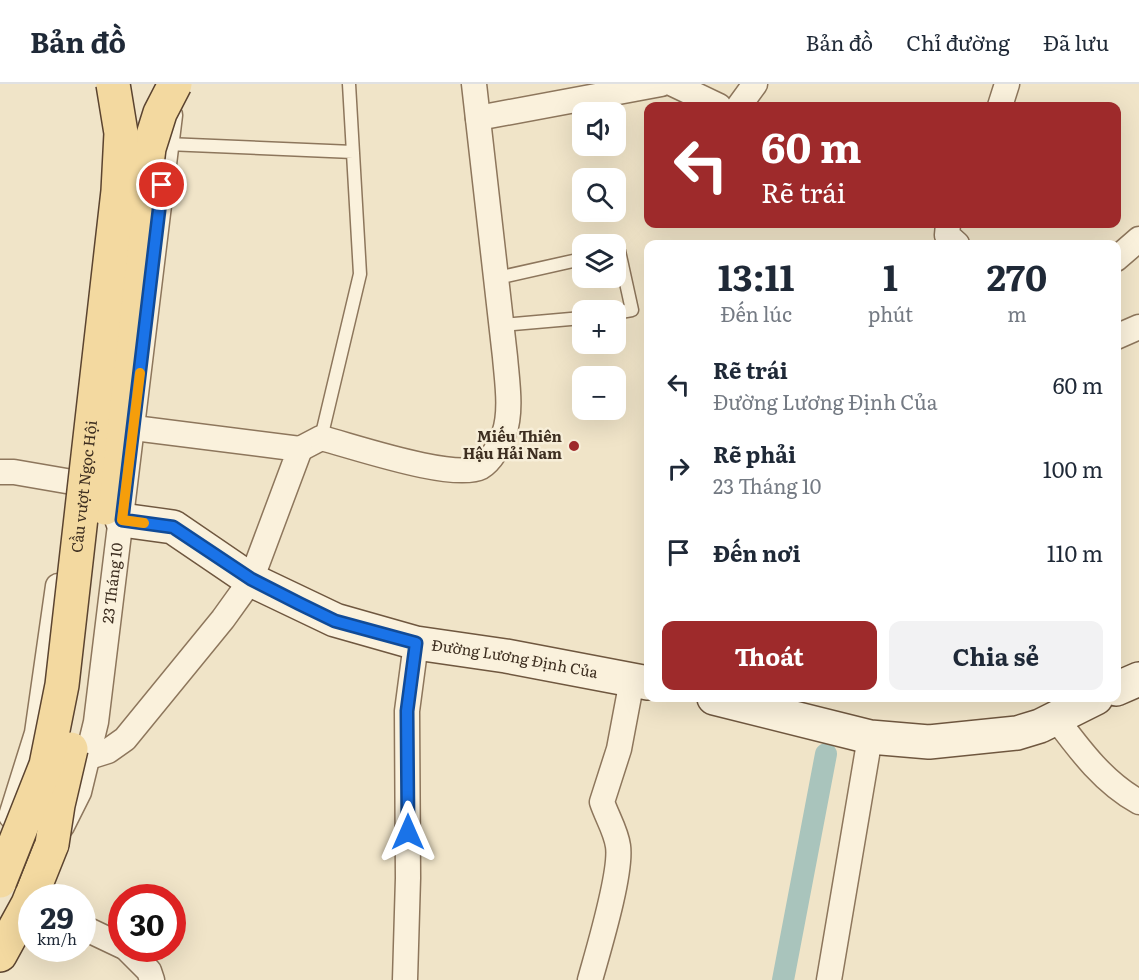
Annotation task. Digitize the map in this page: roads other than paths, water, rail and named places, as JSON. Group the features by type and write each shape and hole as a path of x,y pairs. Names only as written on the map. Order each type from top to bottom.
{"main road":[{"name":"Cầu vượt Ngọc Hội","path":"0,881 46,765 62,685 118,191 121,133 113,84"},
{"name":"Cầu vượt Ngọc Hội","path":"52,844 83,687 149,148 160,113 174,84"},
{"name":"23 Tháng 10","path":"38,884 52,844"},
{"name":"23 Tháng 10","path":"0,955 18,925"}],"street":[{"path":"0,849 37,733 72,482 91,304 122,84"},
{"name":"23 Tháng 10","path":"52,844 79,792 96,722 134,428 174,84"},
{"path":"134,428 310,444 465,472 479,468 496,450 507,420 502,325 474,84"},
{"path":"478,118 660,84"},
{"path":"673,84 711,102"},
{"path":"742,102 755,84"},
{"path":"1001,102 1007,84"},
{"path":"1121,255 1139,239"},
{"path":"91,304 147,312"},
{"path":"1121,335 1139,327"},
{"path":"89,757 108,751 125,739 223,619 251,579 310,444"},
{"path":"0,472 14,472 72,482"},
{"path":"68,513 122,520"},
{"name":"Đường Lương Định Của","path":"122,520 173,527 251,579 335,621 416,643 640,682"},
{"path":"405,980 408,878 407,711 416,643"},
{"path":"1121,687 1139,679"},
{"path":"590,980 613,886 619,850 615,833 602,802 640,682"},
{"path":"730,702 870,737 929,742 986,738 1025,730 1087,702"},
{"path":"1055,717 1086,758 1109,780 1139,802"},
{"path":"830,980 870,737"},
{"path":"141,962 149,970 152,980"}],"lane":[{"path":"310,444 360,274 349,84"},
{"path":"167,144 353,152"},
{"path":"497,278 572,261"},
{"path":"626,283 632,310 626,311"},
{"path":"502,325 572,319"}],"waterway":[{"path":"783,980 826,754"}],"place":[{"name":"Miếu Thiên Hậu Hải Nam","path":"574,446"}]}
